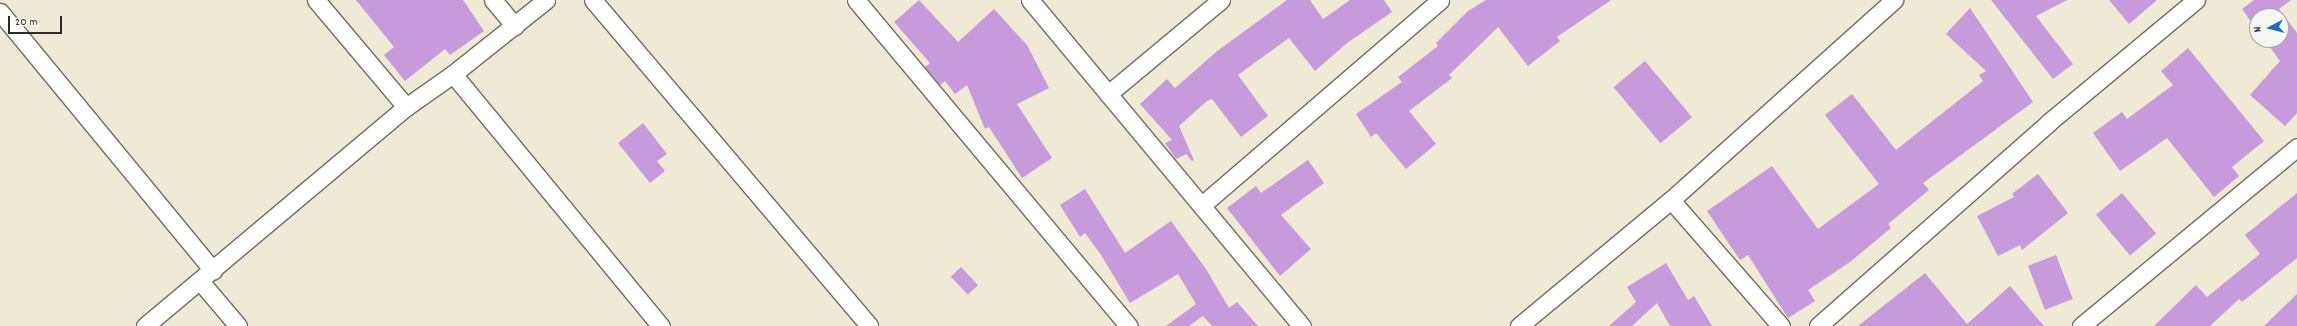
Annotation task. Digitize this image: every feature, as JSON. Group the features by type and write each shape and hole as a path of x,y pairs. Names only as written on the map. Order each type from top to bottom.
{"street":[{"path":"316,0 406,107"},
{"path":"493,0 515,26"},
{"path":"145,326 406,107 453,74 546,0"},
{"path":"593,0 868,326"},
{"path":"856,0 1129,326"},
{"path":"1030,0 1302,326"},
{"path":"1108,94 1221,0"},
{"path":"1202,205 1440,0"},
{"path":"1530,323 1671,200 1894,0"},
{"path":"1818,326 2049,122 2196,0"},
{"path":"3,22 207,275 238,326"},
{"path":"453,74 661,326"},
{"path":"2081,326 2297,146"},
{"path":"1671,200 1781,326"}],"building":[{"path":"356,0 463,0 484,31 450,55 445,49 405,81 384,55 394,47"},
{"path":"919,0 958,42 994,9 1027,45 1049,88 1017,104 1052,158 1022,178 989,127 985,129 967,85 955,94 945,81 940,85 925,67 930,63 894,22"},
{"path":"1287,0 1310,0 1323,19 1350,0 1384,0 1392,12 1347,43 1315,71 1289,38 1238,75 1268,116 1241,137 1212,99 1207,101 1179,126 1194,160 1192,161 1186,154 1176,159 1165,143 1172,140 1140,104 1167,79 1175,88 1216,52"},
{"path":"1486,0 1611,0 1557,37 1560,41 1528,66 1498,27 1449,75 1452,78 1409,111 1436,144 1406,169 1376,133 1371,137 1356,114 1402,82 1398,77 1438,46 1436,43 1468,11"},
{"path":"1991,0 2067,0 2036,16 2073,64 2053,79"},
{"path":"2109,0 2157,0 2129,24"},
{"path":"2254,0 2291,0 2280,8 2249,8 2249,19 2242,9"},
{"path":"1970,8 2033,102 1923,183 1929,190 1888,224 1891,228 1850,262 1808,290 1815,301 1788,318 1748,255 1740,260 1707,211 1772,166 1818,229 1879,184 1825,115 1852,94 1896,150 1983,81 1979,75 1986,71 1946,34"},
{"path":"2289,22 2297,33 2297,113 2285,126 2250,95 2280,61 2271,48 2289,48"},
{"path":"2188,48 2264,141 2232,167 2239,176 2214,197 2167,138 2120,171 2093,133 2122,112 2127,119 2173,85 2161,71"},
{"path":"1645,61 1692,117 1661,143 1614,87"},
{"path":"643,123 667,154 657,161 665,171 650,183 618,143"},
{"path":"1308,160 1324,183 1281,215 1311,249 1280,276 1227,208 1256,186 1261,193"},
{"path":"2038,174 2068,213 2022,250 2020,245 1998,256 1977,216 2014,197 2012,194"},
{"path":"1085,189 1125,253 1171,221 1206,269 1229,308 1237,302 1258,326 1212,326 1203,316 1189,326 1166,326 1196,304 1178,274 1130,303 1101,255 1085,233 1080,237 1060,205"},
{"path":"2122,193 2156,234 2130,255 2096,215"},
{"path":"2297,193 2297,258 2242,302 2239,299 2210,326 2154,326 2196,285 2207,297 2260,254 2245,235"},
{"path":"2056,255 2073,299 2045,310 2028,266"},
{"path":"1666,263 1688,300 1694,296 1712,326 1670,326 1657,303 1632,326 1609,326 1636,302 1627,287"},
{"path":"961,267 978,285 968,295 951,277"},
{"path":"1925,273 1967,324 2010,286 2044,326 1858,326"},
{"path":"2297,294 2297,326 2264,326"}]}
